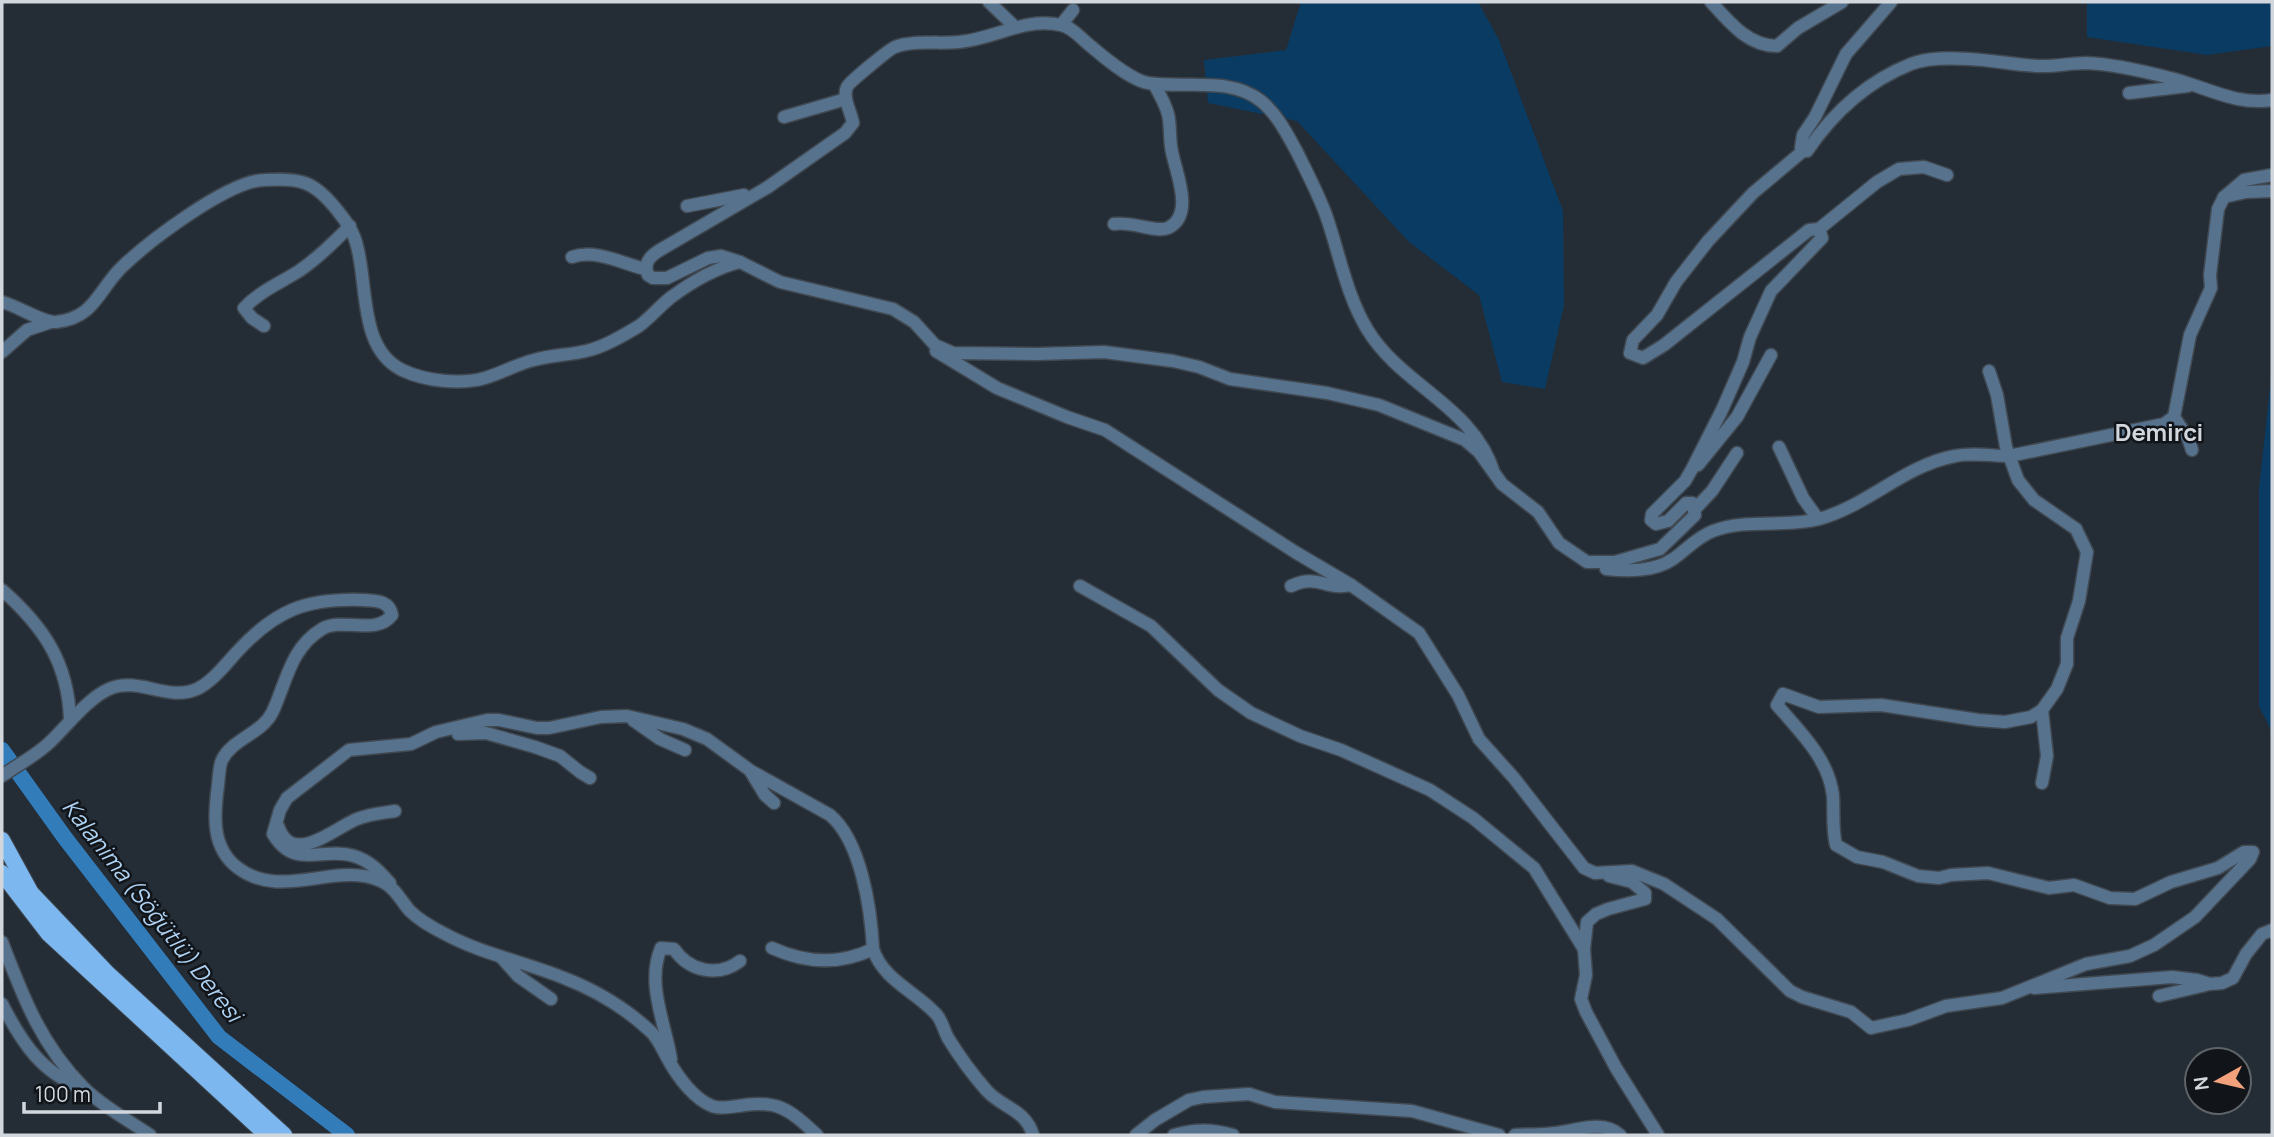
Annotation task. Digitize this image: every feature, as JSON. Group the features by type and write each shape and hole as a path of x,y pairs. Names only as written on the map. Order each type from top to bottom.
{"main road":[{"path":"2,840 32,893 100,965 284,1135"},
{"path":"2,877 48,933 267,1135"}],"street":[{"path":"989,2 1014,26"},
{"path":"1711,2 1732,25 1763,46 1777,46 1798,28 1842,2"},
{"path":"1803,151 1803,135 1815,117 1846,54 1891,2"},
{"path":"1061,25 1073,10"},
{"path":"1494,474 1484,449 1470,428 1392,359 1366,328 1352,298 1321,200 1278,118 1260,100 1237,88 1154,84 1136,79 1069,28 1061,25 1042,23 1014,26 1007,32 967,41 894,47 850,82 846,99 853,123 850,129 762,191 655,253 646,263 648,275 660,278 715,256 727,257 780,282 893,309 914,322 936,352 949,361 998,388 1105,430 1351,585 1419,633 1458,695 1479,739 1514,778 1584,868 1632,882 1645,893 1645,899 1597,914 1587,922 1584,950 1586,975 1581,999 1616,1068 1658,1135"},
{"path":"1947,175 1924,167 1899,169 1877,182 1819,229 1809,230 1664,345 1643,358 1630,353 1633,340 1657,315 1683,271 1754,193 1803,151 1807,151 1829,121 1860,92 1913,63 1939,59 1968,59 2039,66 2086,64 2141,71 2229,97 2262,102 2272,100"},
{"path":"1114,225 1128,223 1160,230 1172,225 1179,215 1182,195 1171,150 1168,118 1154,84"},
{"path":"2129,93 2192,86"},
{"path":"784,117 846,99"},
{"path":"930,341 953,353 1104,352 1150,358 1199,367 1230,379 1334,394 1392,410 1465,440 1479,452 1507,488 1538,512 1559,543 1600,568 1627,571 1661,565 1704,534 1716,530 1742,525 1818,519 1943,459 1984,453 2009,456 2164,424 2174,417 2190,335 2211,288 2215,221 2224,197 2244,180 2272,174"},
{"path":"2,352 27,330 84,313 117,272 153,239 225,192 256,180 288,179 308,183 324,194 350,226 358,246 372,332 383,355 392,365 404,371 437,380 484,378 532,360 596,348 639,326 686,287 740,262"},
{"path":"687,206 762,191"},
{"path":"2224,197 2246,192 2272,191"},
{"path":"264,326 251,318 244,308 264,290 299,271 322,254 350,226"},
{"path":"1587,562 1615,562 1660,549 1691,521 1695,515 1692,503 1686,503 1662,524 1651,520 1652,514 1685,481 1692,469 1722,410 1766,302 1772,291 1822,238 1819,229"},
{"path":"572,257 583,253 596,255 645,269"},
{"path":"2,302 51,322"},
{"path":"1692,469 1706,457 1730,428 1748,401 1771,355"},
{"path":"1595,873 1632,871 1664,884 1717,919 1790,990 1802,998 1851,1012 1871,1028 1908,1020 1934,1009 2003,998 2085,964 2130,956 2154,945 2195,917 2250,859 2253,852 2244,852 2218,868 2171,882 2135,899 2110,898 2074,885 2049,888 1988,873 1939,878 1918,876 1883,862 1857,857 1836,845 1832,795 1826,771 1813,747 1777,705 1783,694 1819,707 1881,705 2005,722 2031,717 2042,710 2063,677 2067,664 2067,638 2080,601 2087,552 2076,529 2034,500 2018,480 2009,456 1997,395 1989,371"},
{"path":"2174,417 2188,438 2192,450"},
{"path":"1779,447 1803,498 1818,519"},
{"path":"1695,509 1713,491 1737,453"},
{"path":"1291,586 1303,580 1338,588 1351,585"},
{"path":"1080,586 1152,626 1218,690 1251,713 1430,790 1473,818 1534,868 1584,950"},
{"path":"2,590 39,629 53,649 63,671 69,695 70,719"},
{"path":"2,776 49,744 70,719 107,689 123,685 173,694 199,688 271,620 311,602 342,599 387,604 391,609 388,621 378,624 334,624 317,633 303,646 286,673 271,715 264,724 227,752 221,762 215,830 226,856 238,869 260,878 276,882 294,882 343,875 367,876 397,891"},
{"path":"2042,710 2047,756 2042,783"},
{"path":"627,716 660,739 685,750"},
{"path":"817,1135 784,1107 756,1103 713,1107 696,1096 673,1067 652,1031 616,1005 594,991 564,978 501,957 426,924 410,910 376,867 353,855 305,856 291,853 280,845 273,834 287,798 349,750 411,744 436,732 486,720 549,728 601,717 627,716 684,729 707,739 751,771 840,823 858,858 873,949 884,972 938,1016 949,1039 986,1090 1026,1120 1033,1135"},
{"path":"423,739 473,732 486,733 560,756 590,778"},
{"path":"751,771 765,795 774,803"},
{"path":"276,822 281,834 290,842 302,846 326,837 359,818 395,811"},
{"path":"2159,996 2222,983 2233,978 2246,954 2262,934 2272,930"},
{"path":"2,942 28,1009 58,1058 85,1089 150,1135"},
{"path":"673,1067 655,986 656,960 661,948 674,949 681,959 703,969 728,970 740,961"},
{"path":"772,948 796,958 809,960 835,960 860,955 873,949"},
{"path":"501,957 518,976 551,999"},
{"path":"2026,989 2172,977 2210,984"},
{"path":"2,1004 19,1037 54,1075 85,1089"},
{"path":"1136,1135 1189,1100 1249,1094 1288,1103 1404,1110 1499,1135"},
{"path":"1515,1135 1553,1134 1604,1127 1620,1135"},
{"path":"1174,1135 1194,1130 1233,1135"}],"shaded area":[{"path":"1301,2 1478,2 1499,40 1563,211 1564,305 1545,389 1502,382 1479,295 1409,242 1297,121 1208,103 1204,60 1286,50"},
{"path":"2087,2 2272,2 2272,46 2207,55 2087,37"},
{"path":"2272,369 2272,732 2259,706 2259,489"}],"waterway":[{"name":"Kalanima (Söğütlü) Deresi","path":"2,750 65,838 219,1037 347,1135"}],"district":[{"name":"Demirci","path":"2159,431"}]}
